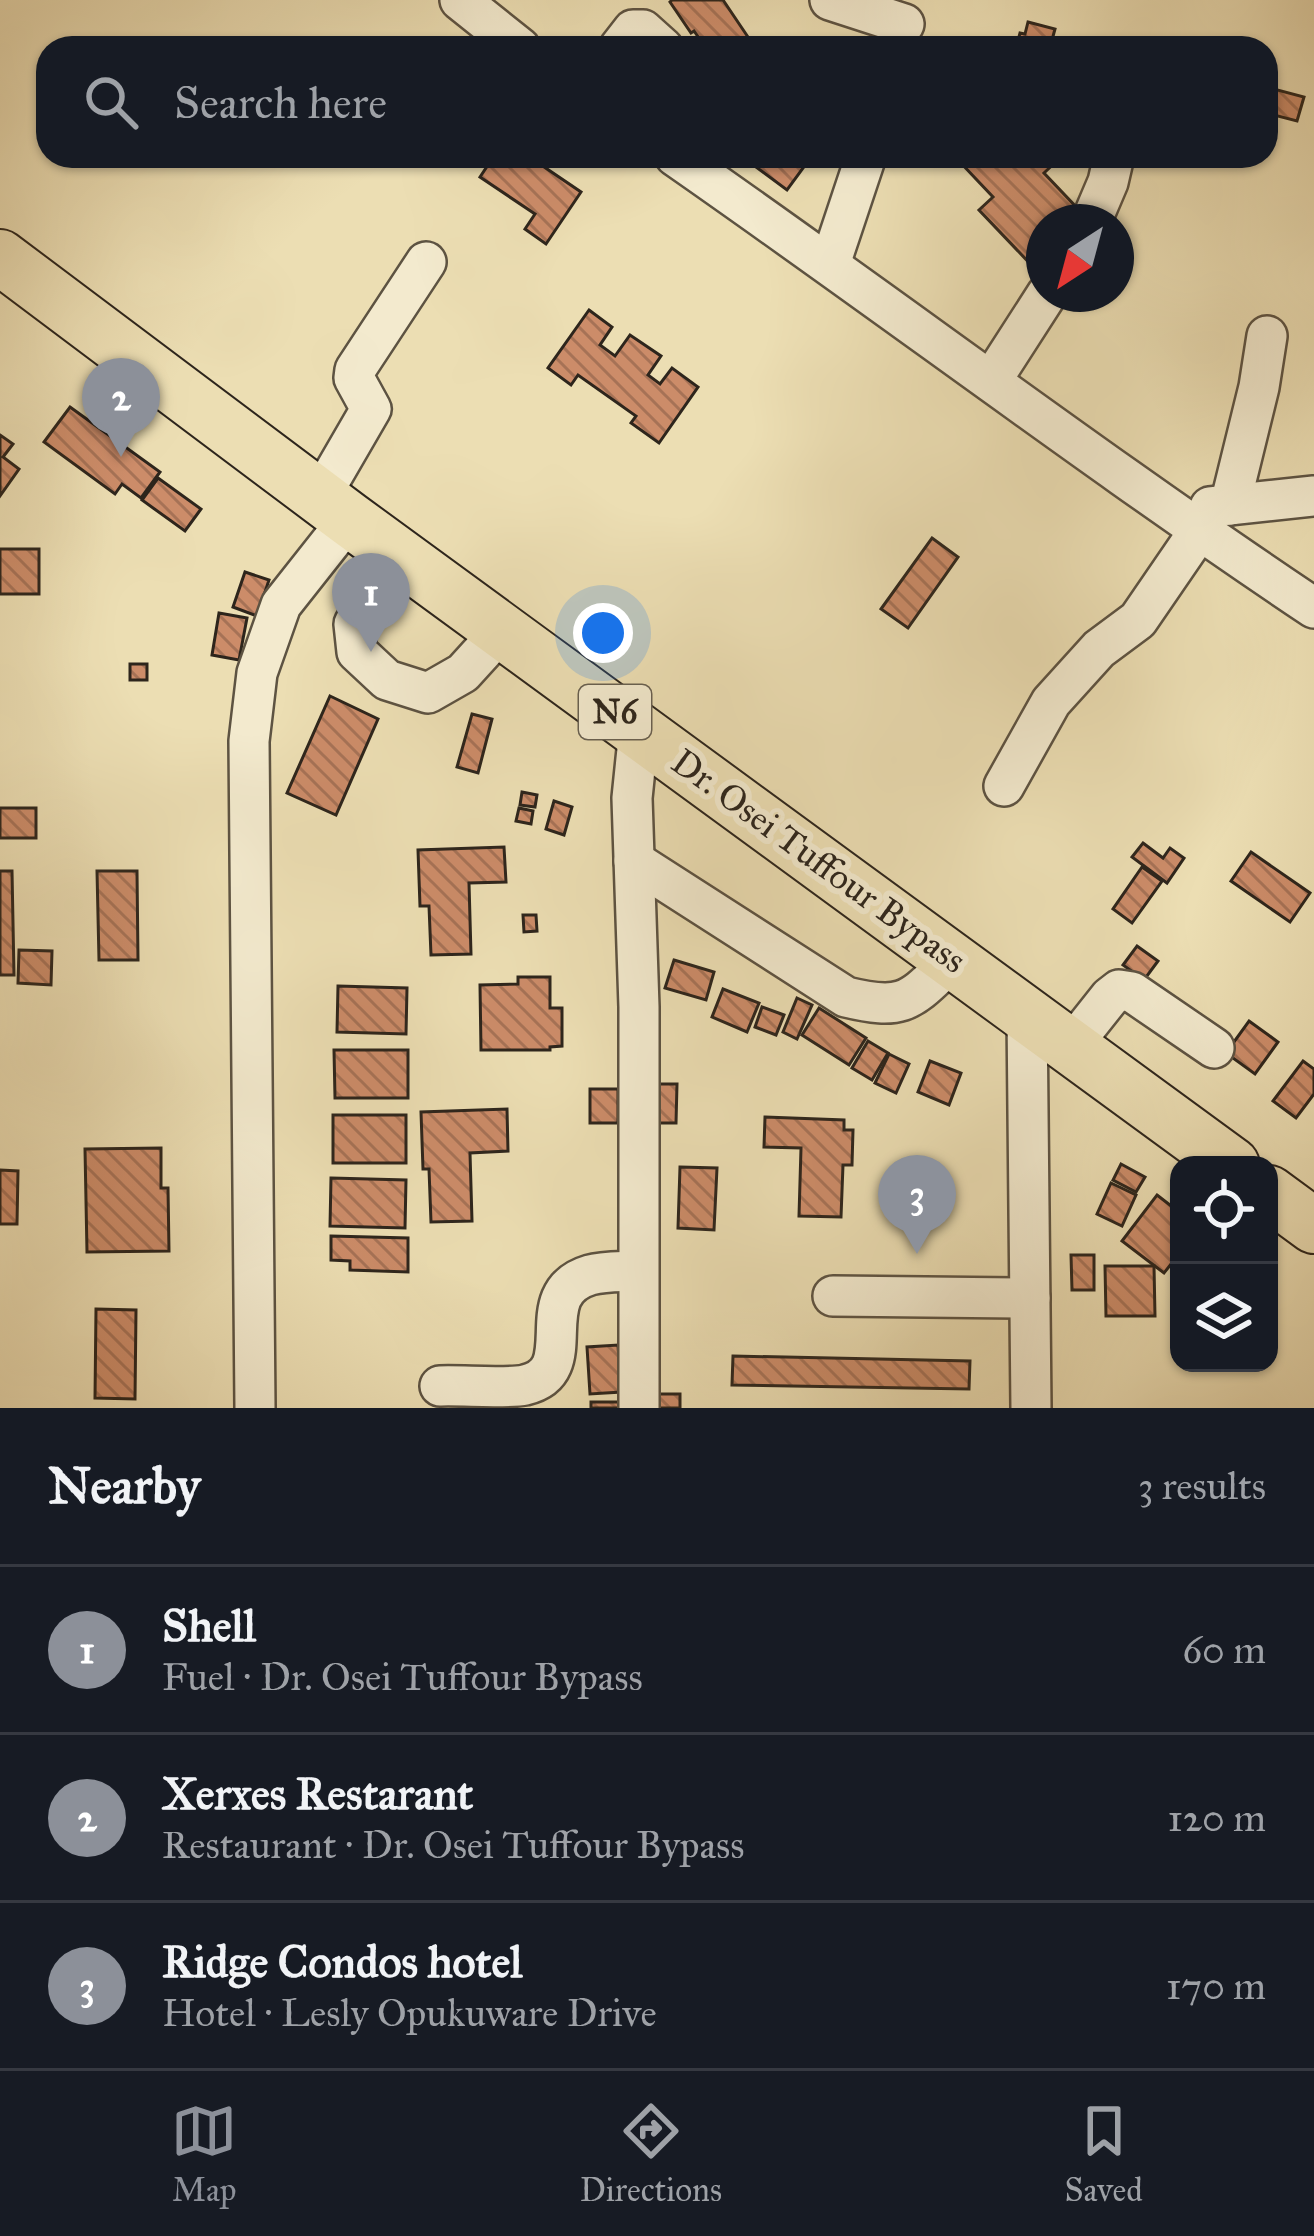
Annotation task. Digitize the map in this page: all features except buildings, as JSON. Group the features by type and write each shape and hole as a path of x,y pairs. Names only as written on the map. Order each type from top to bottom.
{"highway":[{"name":"Dr. Osei Tuffour Bypass","path":"0,257 334,508 1220,1156"},
{"path":"1278,1199 1314,1226"}],"street":[{"path":"460,0 505,36"},
{"path":"830,0 904,24"},
{"path":"692,168 1184,521 1314,608"},
{"path":"830,264 862,168"},
{"path":"1098,204 1111,168"},
{"path":"255,1408 249,741 257,673 280,605 334,508 371,410 354,378 355,370 426,262"},
{"path":"991,381 1035,312"},
{"path":"1230,505 1267,336"},
{"path":"1004,786 1051,702 1099,649 1138,620 1184,521 1230,505 1314,496"},
{"path":"394,552 354,624 357,652 387,680 428,693 463,673 502,630"},
{"path":"639,730 632,798 639,1007 639,1408"},
{"path":"634,861 846,997 879,1005 912,998 954,959"},
{"path":"1071,1046 1120,990 1132,992 1214,1048"},
{"path":"1027,1013 1031,1408"},
{"path":"440,1386 526,1384 548,1373 556,1354 555,1317 566,1289 589,1275 637,1271"},
{"path":"832,1296 1030,1298"}],"place":[{"name":"Xerxes Restarant","path":"121,457"},
{"name":"Shell","path":"371,652"},
{"name":"Ridge Condos hotel","path":"917,1254"}]}
